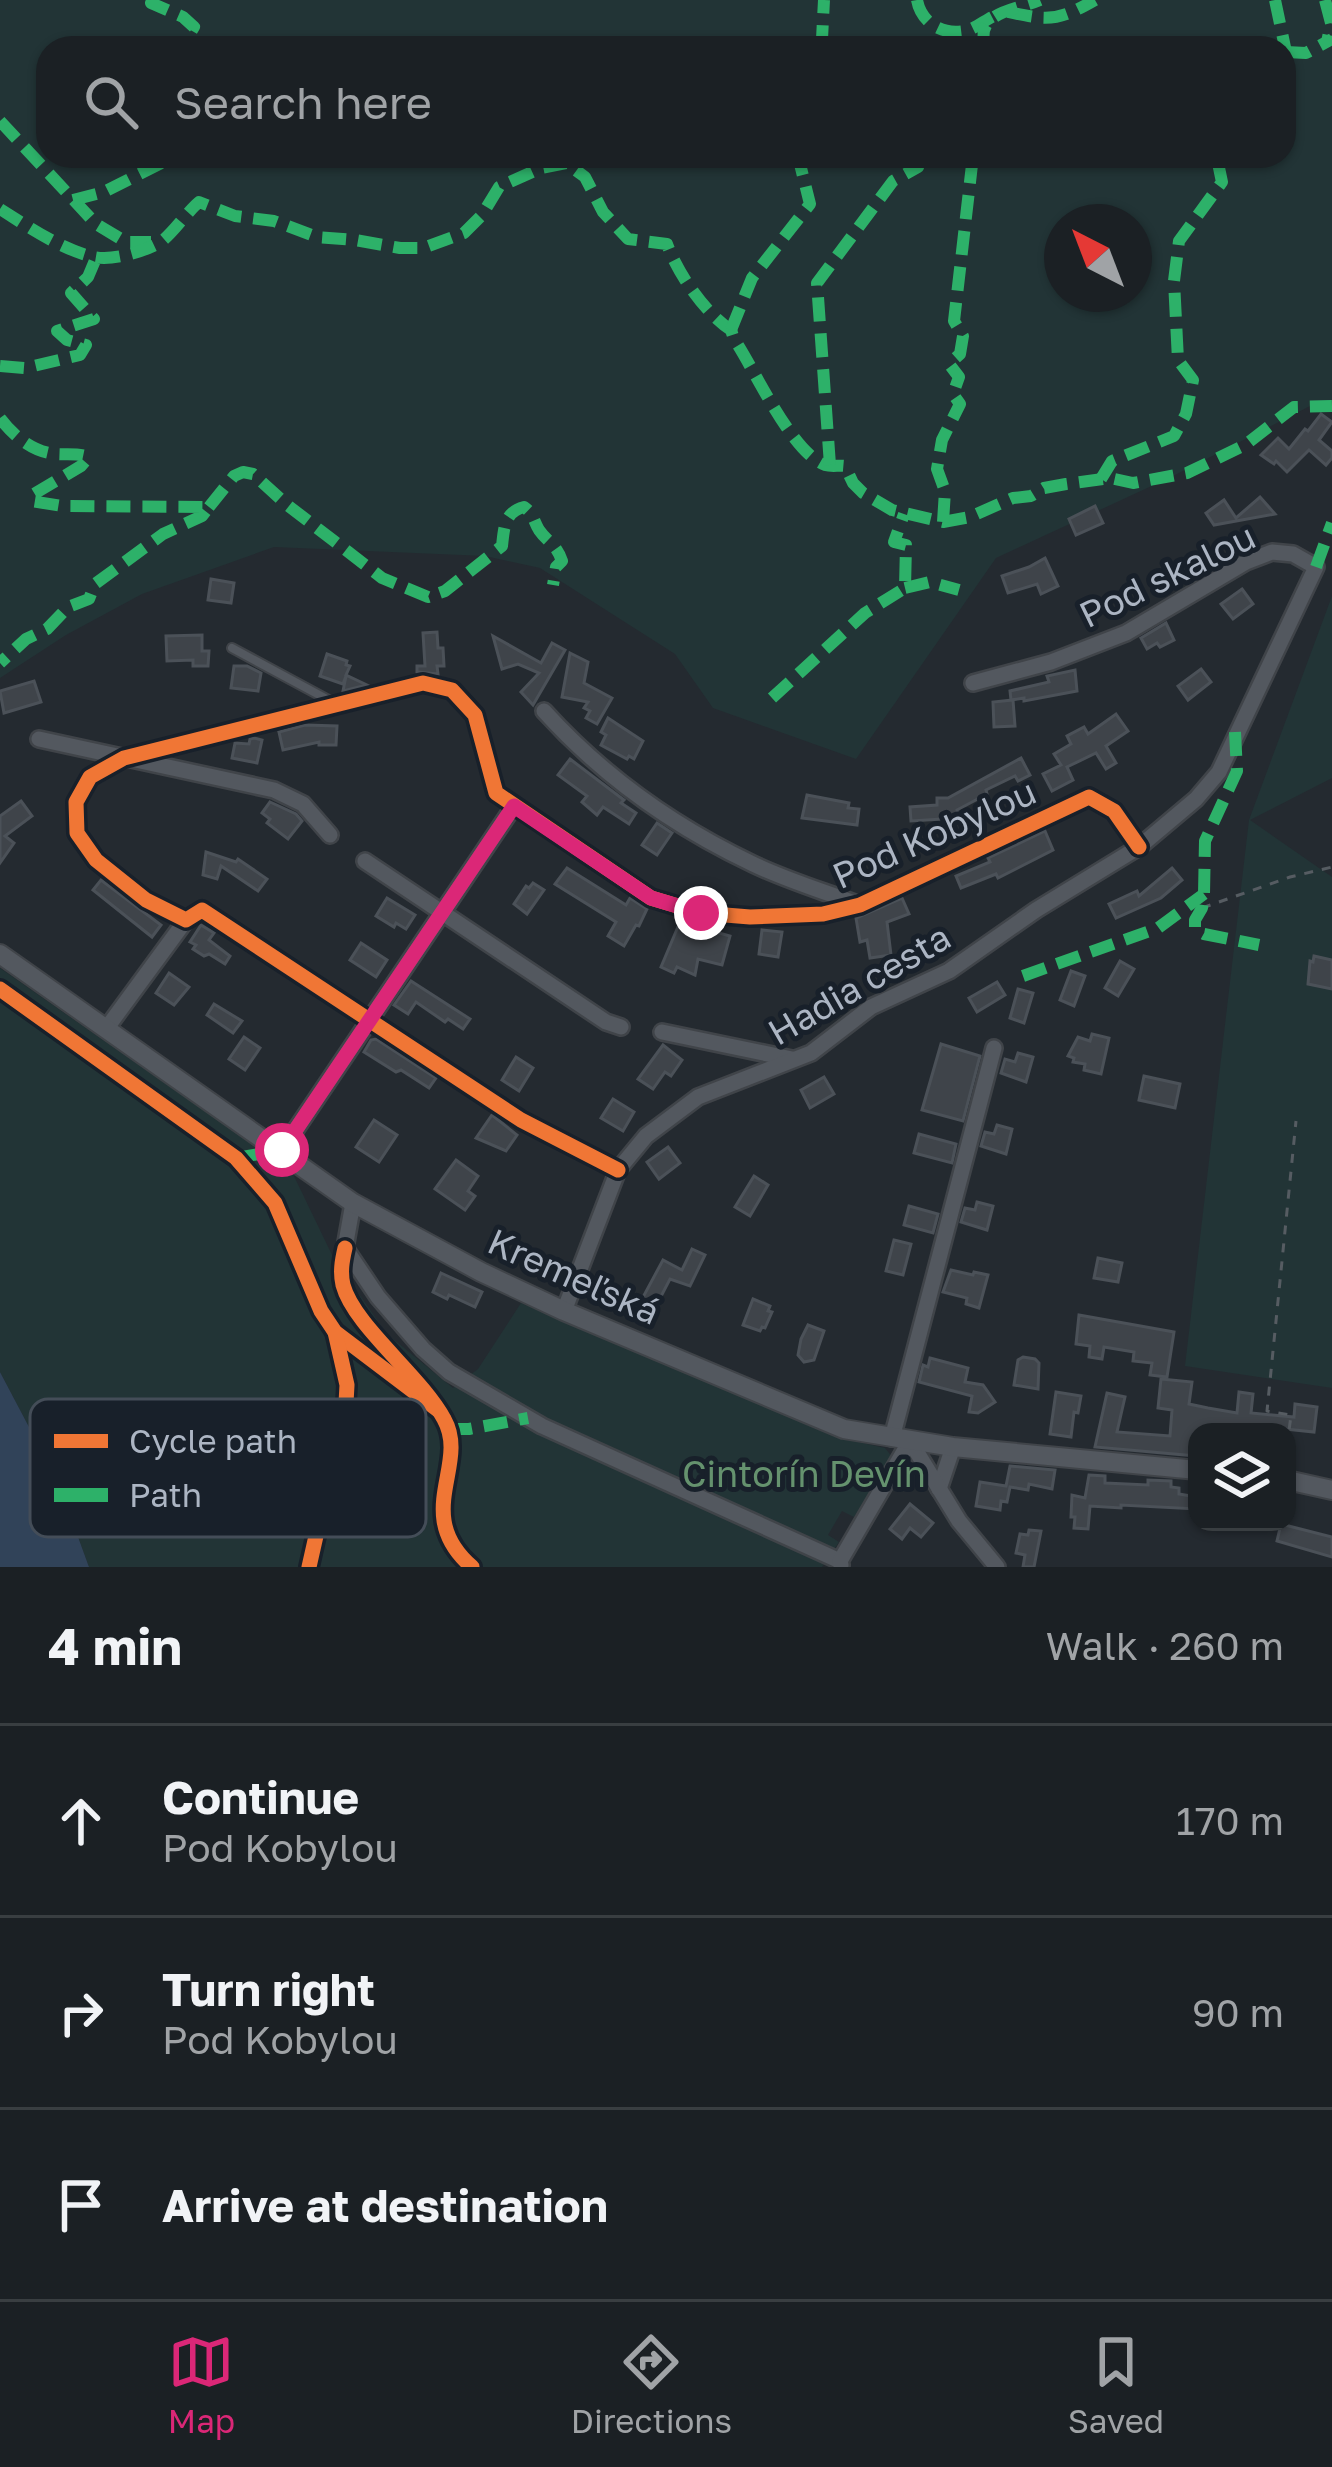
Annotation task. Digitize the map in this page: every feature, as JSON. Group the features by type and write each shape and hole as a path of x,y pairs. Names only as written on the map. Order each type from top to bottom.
{"street":[{"name":"Pod skalou","path":"974,683 1051,662 1126,633 1246,562 1272,552 1293,554 1316,567 1219,772 1196,799 1139,847"},
{"name":"Pod Kobylou","path":"124,758 423,683 452,690 475,715 496,794 651,898 701,913 805,915 860,905 1089,797 1114,811 1139,847"},
{"path":"544,711 572,742 628,789 683,824 753,864 860,905"},
{"path":"39,740 274,790 303,804 330,835"},
{"path":"124,758 90,777 76,802 76,833 96,860 146,900 185,920"},
{"path":"282,1150 514,806"},
{"name":"Hadia cesta","path":"564,1310 618,1170 646,1136 698,1097 811,1054 871,1007 949,970 1139,847"},
{"path":"365,861 606,1022 621,1027"},
{"path":"106,1030 185,920 202,910 521,1120 618,1170"},
{"name":"Kremeľská","path":"0,954 353,1203 481,1272 564,1310 844,1429 953,1447 1188,1469"},
{"path":"662,1032 795,1060"},
{"path":"353,1203 345,1248 378,1297 449,1372 542,1426 841,1564 901,1440 994,1048"},
{"path":"901,1440 997,1567"},
{"path":"938,1489 953,1447"},
{"path":"1296,1482 1332,1490"}],"lane":[{"path":"232,648 338,704"}],"path":[{"path":"1202,908 1332,867"},
{"path":"1290,1423 1291,1415 1267,1411 1296,1121"}],"green space":[{"path":"0,0 1332,0 1332,407 1310,406 996,558 856,759 713,708 675,654 540,568 485,556 274,547 142,594 0,678"},
{"path":"1332,596 1332,778 1250,820 1332,877 1332,1388 1185,1366 1249,820"},
{"name":"Cintorín Devín","path":"0,968 292,1172 333,1257 387,1334 453,1388 478,1369 521,1303 836,1437 885,1448 893,1458 854,1517 842,1511 828,1535 839,1542 822,1567 89,1567 78,1537 426,1537 426,1399 30,1399 30,1429 0,1372"}],"water":[{"path":"0,1372 30,1429 30,1537 78,1537 89,1567 0,1567"}],"building":[{"path":"1321,414 1332,422 1319,440 1332,451 1326,465 1309,450 1287,472 1261,455 1278,438 1289,449"},
{"path":"1260,497 1275,514 1214,525 1206,513 1224,500 1236,518"},
{"path":"1095,506 1103,523 1076,535 1069,519"},
{"path":"1045,558 1058,586 1041,594 1037,584 1008,593 1002,576"},
{"path":"211,579 234,583 231,603 208,600"},
{"path":"1242,589 1253,604 1233,619 1221,604"},
{"path":"1166,623 1174,640 1147,649 1141,638"},
{"path":"437,632 444,666 437,666 438,674 417,672 417,666 425,666 423,633"},
{"path":"202,635 202,651 209,651 208,666 193,666 193,660 167,661 166,636"},
{"path":"493,636 541,663 552,643 565,650 533,705 521,692 539,673 518,664 502,669"},
{"path":"570,653 588,662 584,683 612,698 597,724 586,718 588,702 562,697"},
{"path":"327,654 347,661 346,675 367,685 343,691 346,676 343,684 320,676"},
{"path":"234,666 261,673 258,691 231,688"},
{"path":"1201,669 1211,682 1188,700 1178,686"},
{"path":"1075,670 1077,691 1011,700 1010,691"},
{"path":"34,681 41,702 4,713 0,691"},
{"path":"1013,700 1015,726 994,727 993,702"},
{"path":"1116,714 1128,731 1106,746 1116,763 1106,769 1096,753 1067,767 1073,780 1052,791 1043,774 1061,765 1054,754 1071,744 1067,736 1084,727 1088,734"},
{"path":"608,718 643,741 634,759 601,745"},
{"path":"305,725 337,726 336,745 319,742 283,750 279,732"},
{"path":"254,738 262,740 257,763 232,758 235,743 249,744"},
{"path":"1021,758 1030,775 1018,781 1015,776 986,790 987,794 957,810 958,818 911,821 910,807 937,805 937,798 948,798"},
{"path":"570,759 636,813 629,824 603,807 597,815 582,802 587,796 558,775"},
{"path":"807,795 859,809 857,825 802,818"},
{"path":"21,801 32,816 5,836 14,843 0,863 0,816"},
{"path":"270,802 302,821 288,839 262,813"},
{"path":"657,823 672,833 657,855 642,845"},
{"path":"1045,831 1053,850 998,878 996,874 961,888 956,876"},
{"path":"206,852 238,859 267,879 258,891 221,866 217,879 203,875"},
{"path":"567,868 626,905 630,898 647,909 624,946 608,936 616,922 555,884"},
{"path":"1172,868 1182,880 1161,898 1116,918 1109,904 1137,891 1139,896"},
{"path":"101,880 161,925 152,937 93,890"},
{"path":"533,883 544,890 527,914 514,904"},
{"path":"387,898 415,915 406,929 376,916"},
{"path":"902,898 909,914 887,922 891,955 870,958 867,940 860,942 856,918"},
{"path":"680,922 730,936 722,965 698,959 695,975 677,967 674,973 661,967"},
{"path":"201,925 214,933 209,940 230,956 225,964 193,949 196,945 190,942"},
{"path":"762,930 782,932 778,957 759,954"},
{"path":"361,943 387,960 376,977 350,960"},
{"path":"1314,956 1332,960 1332,989 1308,984"},
{"path":"1120,961 1134,969 1118,996 1105,988"},
{"path":"1071,971 1085,976 1074,1006 1060,1000"},
{"path":"169,973 189,987 174,1005 156,993"},
{"path":"411,981 470,1019 463,1029 416,1002 408,1014 394,1005"},
{"path":"997,982 1005,995 977,1012 969,998"},
{"path":"1018,989 1033,993 1024,1023 1010,1018"},
{"path":"214,1004 242,1021 233,1033 207,1015"},
{"path":"1092,1034 1109,1038 1101,1074 1084,1070 1085,1064 1068,1056 1078,1037 1090,1041"},
{"path":"244,1037 260,1048 245,1070 229,1059"},
{"path":"376,1039 436,1078 429,1088 364,1052"},
{"path":"941,1044 980,1056 963,1121 922,1110"},
{"path":"663,1045 682,1060 653,1089 638,1079"},
{"path":"1018,1053 1033,1057 1026,1082 1001,1073 1005,1059 1015,1062"},
{"path":"516,1057 533,1068 519,1091 502,1080"},
{"path":"1144,1076 1180,1084 1175,1108 1139,1100"},
{"path":"824,1077 834,1094 810,1108 801,1090"},
{"path":"613,1099 634,1112 623,1131 601,1118"},
{"path":"492,1115 517,1135 506,1151 476,1138"},
{"path":"374,1120 397,1135 379,1162 356,1147"},
{"path":"997,1125 1012,1129 1006,1154 981,1146 985,1132 994,1134"},
{"path":"919,1134 956,1144 952,1163 914,1153"},
{"path":"668,1147 680,1163 659,1179 647,1162"},
{"path":"456,1160 478,1176 468,1191 475,1196 465,1210 435,1189"},
{"path":"754,1176 768,1185 750,1216 735,1207"},
{"path":"977,1202 993,1206 987,1230 961,1222 965,1208 975,1210"},
{"path":"909,1206 938,1214 933,1233 904,1225"},
{"path":"894,1240 911,1244 903,1275 886,1271"},
{"path":"692,1249 705,1255 690,1286 670,1279 656,1306 642,1299 663,1260 682,1270"},
{"path":"1098,1258 1122,1263 1118,1282 1094,1278"},
{"path":"951,1270 988,1275 979,1308 966,1304 967,1298 943,1292"},
{"path":"441,1273 482,1292 475,1307 433,1292"},
{"path":"753,1299 770,1306 772,1312 760,1331 743,1325"},
{"path":"1079,1315 1174,1332 1167,1377 1150,1375 1152,1363 1133,1361 1134,1352 1104,1347 1102,1359 1089,1357 1090,1346 1076,1344"},
{"path":"808,1325 824,1331 814,1360 804,1362 798,1355"},
{"path":"1023,1357 1039,1363 1038,1389 1014,1385 1018,1360"},
{"path":"930,1358 968,1368 965,1382 983,1385 995,1402 978,1413 969,1412 972,1396 919,1382"},
{"path":"1161,1379 1192,1382 1189,1404 1208,1408 1237,1413 1239,1392 1253,1394 1251,1413 1294,1417 1295,1404 1317,1407 1314,1432 1296,1430 1296,1423 1188,1423 1188,1455 1095,1447 1107,1393 1125,1397 1117,1432 1170,1436 1172,1410 1158,1408"},
{"path":"1056,1392 1081,1396 1071,1437 1050,1434"},
{"path":"1010,1466 1055,1470 1052,1489 1029,1484 1028,1490 1010,1487 1000,1510 976,1506 980,1482 1006,1486"},
{"path":"1089,1475 1105,1476 1105,1483 1171,1481 1179,1494 1188,1496 1188,1509 1090,1506 1088,1529 1074,1528 1072,1495 1085,1498"},
{"path":"910,1504 933,1523 921,1537 910,1528 902,1539 890,1529"},
{"path":"1296,1528 1332,1537 1332,1557 1277,1541 1279,1531"},
{"path":"1029,1530 1041,1531 1034,1567 1023,1567 1025,1555 1016,1553 1020,1534 1028,1535"}],"marked path":[{"path":"156,0 151,3 194,27 189,36"},
{"path":"822,36 824,0"},
{"path":"917,0 928,21 948,31 967,30 992,17"},
{"path":"984,36 985,27 998,15 1040,0"},
{"path":"1008,12 1053,17 1095,0"},
{"path":"1275,0 1283,36"},
{"path":"1325,0 1331,23 1327,42"},
{"path":"1296,52 1306,53 1332,39"},
{"path":"0,121 36,160"},
{"path":"44,168 96,224 126,242 151,242"},
{"path":"73,200 104,192 151,168"},
{"path":"0,209 57,243 101,258 127,255 159,243 199,202 317,237 423,248 464,233 499,187 541,168"},
{"path":"573,168 585,177 603,212 628,239 667,244 693,292 731,330 799,444 825,465 845,466 863,493 892,510 943,522 970,517 1044,488 1110,478 1133,483 1187,473 1245,445 1294,407 1332,406"},
{"path":"731,330 752,278 810,204 801,168"},
{"path":"830,465 817,283 893,181 916,168"},
{"path":"943,522 945,491 937,469 942,440 960,404 953,394 959,377 949,364 960,354 963,336 954,321 972,168"},
{"path":"1101,479 1112,461 1174,436 1186,414 1193,380 1178,360 1174,281 1179,241 1222,182 1219,168"},
{"path":"0,366 25,368 80,355 86,345 67,340 57,331 94,319 71,293 88,277 96,258"},
{"path":"0,418 35,448 89,457 34,494 31,501 62,506 209,507 95,584 89,599 68,607 47,629 26,639 0,663"},
{"path":"209,507 234,476 253,474 382,578 428,597 445,591 502,546 509,517 524,507 562,561 553,585"},
{"path":"772,698 865,613 905,588 906,545 894,542 904,514"},
{"path":"1316,567 1332,523"},
{"path":"905,588 930,582 959,590"},
{"path":"1235,732 1237,771 1205,841 1204,894 1195,929 1259,945"},
{"path":"1023,976 1158,928 1204,894"},
{"path":"236,1158 282,1150"},
{"path":"448,1429 528,1418"}],"cycle path":[{"path":"618,1170 521,1120 202,910 186,920 146,900 96,860 77,833 76,802 90,777 124,758 423,683 452,690 475,715 496,793 651,898 701,913 823,914 860,905 1089,797 1114,811 1139,847"},
{"path":"0,989 236,1158 275,1203 321,1311 335,1332 423,1399"},
{"path":"345,1248 342,1276 350,1301 444,1419 451,1454 443,1509 446,1528 454,1547 472,1567"},
{"path":"335,1332 346,1399"},
{"path":"426,1401 438,1410"},
{"path":"309,1567 316,1537"}],"route":[{"path":"282,1150 514,806 651,898 701,913"}]}
